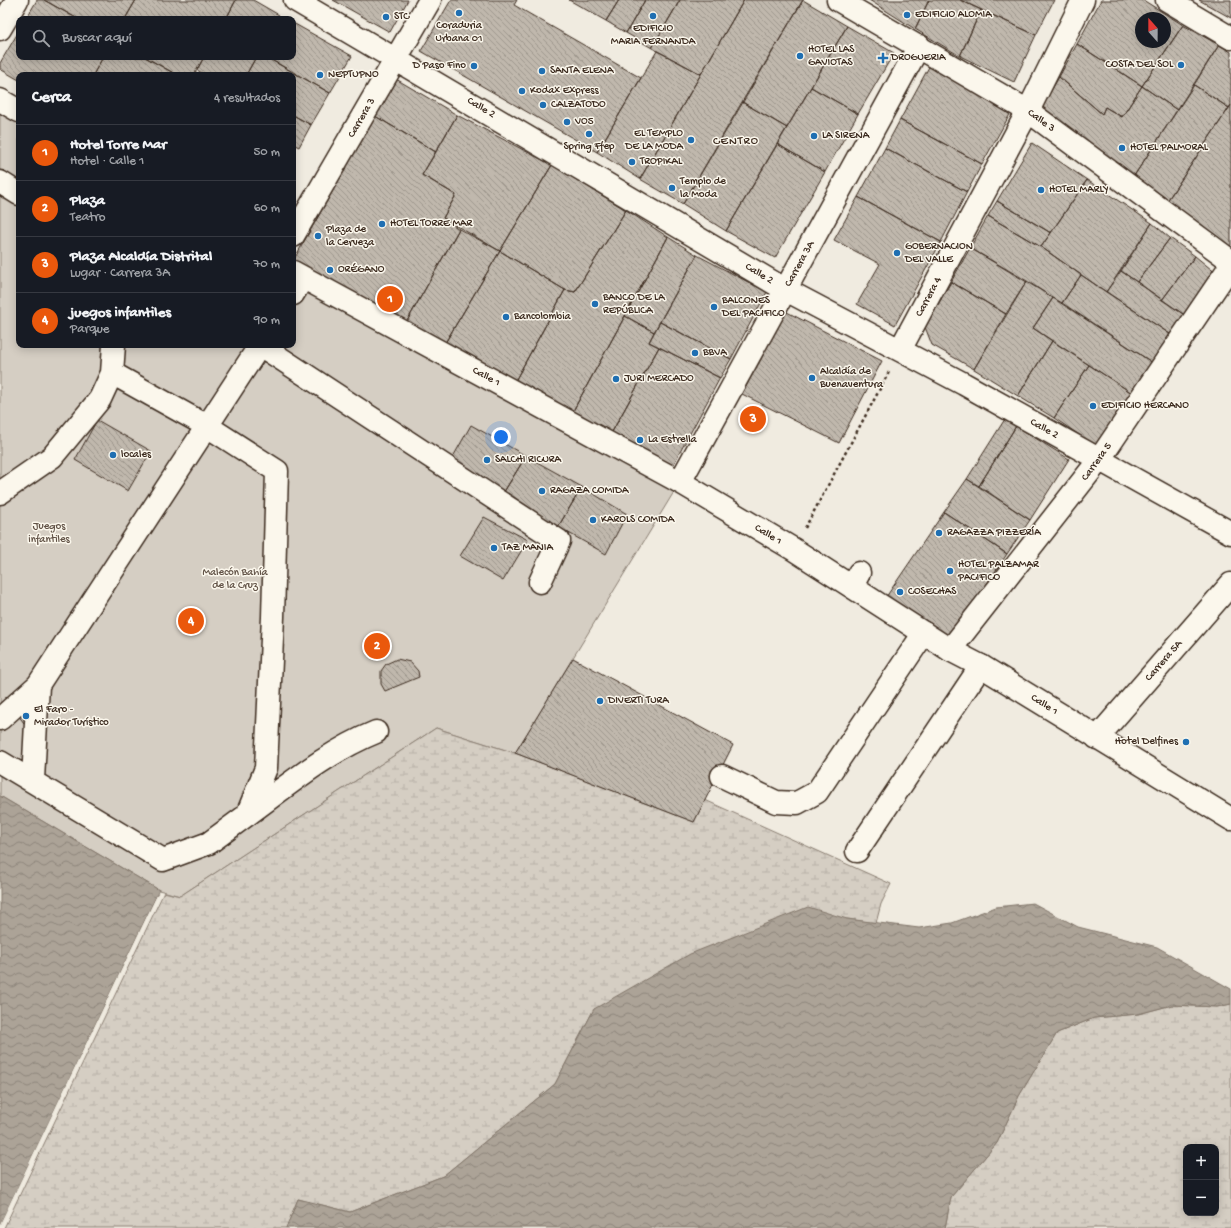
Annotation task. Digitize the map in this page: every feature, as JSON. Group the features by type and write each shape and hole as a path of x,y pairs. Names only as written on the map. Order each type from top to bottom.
{"street":[{"path":"0,29 17,0"},
{"name":"Calle 2","path":"295,0 396,58 786,290 964,384 1231,533"},
{"name":"Carrera 3","path":"296,231 430,0"},
{"name":"Calle 3","path":"838,0 1028,111 1231,261"},
{"name":"Carrera 4","path":"900,350 1028,111 1084,0"},
{"path":"1167,0 1231,38"},
{"name":"Carrera 3A","path":"680,482 919,46"},
{"path":"0,100 16,109"},
{"path":"0,182 16,192"},
{"name":"Carrera 5","path":"950,650 1099,460 1231,265"},
{"name":"Calle 1","path":"296,281 680,482 793,549 848,575 924,633 950,650 981,666 1231,819"},
{"path":"0,492 52,457 100,399 112,373 114,348"},
{"path":"0,719 38,685 258,348"},
{"path":"265,348 559,541 540,582"},
{"path":"112,373 207,426 276,471 273,616 266,768 247,815"},
{"name":"Carrera 5A","path":"1097,738 1231,584"},
{"path":"722,776 776,802 797,803 817,792 924,633"},
{"path":"857,852 981,666"},
{"path":"33,780 38,685"},
{"path":"0,762 33,780 163,860 209,843 300,776 355,741 376,732"}],"path":[{"path":"793,549 900,350"}],"green space":[{"name":"Malecón Bahía de la Cruz","path":"0,100 16,109 16,348 296,348 296,274 680,482 515,753 436,728 180,896 159,890 0,796"},
{"path":"436,728 515,753 694,822 705,800 891,884 881,904 876,923 847,919 594,1009 555,1084 443,1176 350,1212 298,1199 286,1228 4,1228 164,892 180,896"},
{"path":"1231,1004 1231,1228 945,1228 951,1197 997,1143 1019,1096 1057,1033 1094,1018 1138,1014 1172,1005 1217,1007"}],"water":[{"path":"0,796 159,890 0,1224"},
{"path":"1033,903 1078,927 1157,947 1231,989 1231,1004 1217,1007 1172,1005 1138,1014 1094,1018 1057,1033 1019,1096 997,1143 951,1197 945,1228 286,1228 298,1199 350,1212 443,1176 555,1084 594,1009 690,954 808,907 847,919 919,928 952,923 996,907"}],"pier":[{"path":"159,891 161,891 0,1226 0,1224"}],"building":[{"path":"37,0 44,0 73,16 28,16"},
{"path":"44,0 136,0 127,16 73,16"},
{"path":"136,0 236,0 228,16 127,16"},
{"path":"236,0 253,0 279,15 278,16 228,16"},
{"path":"333,0 408,0 390,32"},
{"name":"SANTA ELENA","path":"451,0 517,0 514,5 641,78 597,152 421,51"},
{"path":"569,0 619,0 606,21"},
{"path":"619,0 645,0 626,33 606,21"},
{"name":"EDIFICIO MARIA FERNANDA","path":"645,0 680,0 652,48 626,33"},
{"path":"680,0 744,0 701,74 652,48"},
{"name":"EL TEMPLO DE LA MODA","path":"744,0 803,0 683,204 640,179"},
{"name":"HOTEL LAS GAVIOTAS","path":"803,0 847,26 787,128 742,102"},
{"name":"EDIFICIO ALOMIA","path":"869,0 929,0 915,29"},
{"path":"929,0 960,0 981,10 960,56 915,29"},
{"path":"960,0 1054,0 1036,35"},
{"path":"1101,0 1143,0 1162,12 1135,12 1135,48 1168,48 1142,86 1077,44"},
{"path":"1199,0 1231,0 1231,18"},
{"path":"981,10 1036,35 1014,82 960,56"},
{"path":"1171,18 1183,25 1171,43"},
{"name":"NEPTUPNO","path":"296,25 352,56 330,93 296,74 296,72 293,72 271,60 296,60"},
{"name":"COSTA DEL SOL","path":"1183,25 1219,45 1177,110 1142,86 1168,48 1171,48 1171,43"},
{"path":"847,26 894,53 858,114 811,87"},
{"path":"16,36 16,60 101,60 95,72 16,72 16,78 0,69 0,63"},
{"path":"1077,44 1142,86 1122,117 1105,107 1102,114 1059,77"},
{"path":"1219,45 1231,52 1231,105 1229,108 1194,85"},
{"path":"657,51 701,74 640,179 597,152"},
{"path":"101,60 150,60 172,72 95,72"},
{"path":"150,60 202,60 196,72 172,72"},
{"path":"202,60 254,60 248,72 200,72 197,70"},
{"path":"254,60 271,60 293,72 248,72"},
{"path":"930,65 1013,109 982,164 900,120"},
{"path":"296,74 330,93 311,125 296,117"},
{"name":"HOTEL PALMORAL","path":"1059,77 1102,114 1105,107 1122,117 1142,86 1177,110 1132,179 1041,108"},
{"path":"396,79 457,115 436,152 375,116"},
{"path":"1194,85 1229,108 1165,204 1132,179"},
{"name":"LA SIRENA","path":"811,87 858,114 825,172 777,144"},
{"path":"742,102 787,128 726,231 683,204"},
{"path":"1231,105 1231,245 1229,248 1165,204"},
{"path":"457,115 552,165 500,251 443,218 456,195 422,175"},
{"name":"HOTEL TORRE MAR","path":"375,116 436,152 422,175 456,195 443,218 459,229 406,323 296,263 296,256"},
{"path":"296,117 311,125 299,147 296,146"},
{"path":"900,120 982,164 967,192 885,148"},
{"name":"HOTEL MARLY","path":"1032,143 1087,180 1051,233 997,201"},
{"path":"777,144 825,172 775,258 726,231"},
{"path":"885,148 967,192 941,242 858,197"},
{"path":"552,165 626,210 575,292 565,290 500,251"},
{"path":"1087,180 1152,223 1106,292 1041,247"},
{"name":"GOBERNACION DEL VALLE","path":"858,197 941,242 895,325 857,304 880,264 834,240"},
{"path":"997,201 1051,233 1041,247 988,216"},
{"name":"BANCO DE LA REPÚBLICA","path":"626,210 668,237 573,411 515,381 565,290 575,292"},
{"path":"988,216 1041,247 1081,275 1062,303 970,248"},
{"path":"1152,223 1170,238 1137,282 1121,271"},
{"path":"459,229 500,251 445,343 406,323"},
{"path":"668,237 697,255 654,332 625,316"},
{"path":"1170,238 1195,256 1162,300 1137,282"},
{"path":"970,248 1027,281 1006,314 951,282"},
{"name":"Bancolombia","path":"500,251 565,290 515,381 445,343"},
{"name":"BALCONES DEL PACIFICO","path":"697,255 767,292 731,359 660,322"},
{"path":"1195,256 1217,274 1186,316 1162,300"},
{"path":"1121,271 1186,316 1173,336 1106,292"},
{"path":"1081,275 1173,336 1153,363 1062,303"},
{"path":"1027,281 1053,298 1033,328 1052,341 1018,396 974,369"},
{"path":"951,282 1006,314 974,369 932,345 925,327"},
{"path":"1053,298 1153,363 1132,393 1033,328"},
{"name":"Alcaldía de Buenaventura","path":"785,311 882,361 839,443 742,394"},
{"name":"JURI MERCADO","path":"625,316 654,332 649,342 659,347 612,432 573,411"},
{"name":"BBVA","path":"660,322 731,359 720,378 649,342"},
{"path":"1052,341 1089,365 1054,418 1018,396"},
{"path":"659,347 720,378 673,465 612,432"},
{"name":"EDIFICIO HERCANO","path":"1089,365 1132,393 1096,446 1054,418"},
{"path":"1005,419 1016,426 979,486 967,479"},
{"name":"locales","path":"97,420 151,451 128,491 75,460"},
{"name":"SALCHI RICURA","path":"471,425 526,456 502,495 449,464"},
{"path":"1016,426 1069,459 1030,520 979,486"},
{"name":"RAGAZA COMIDA","path":"526,456 582,487 558,527 502,495"},
{"path":"967,479 1030,520 1007,554 944,512"},
{"name":"KAROLS COMIDA","path":"582,487 627,514 606,554 558,527"},
{"name":"HOTEL PALZAMAR PACIFICO","path":"944,512 1007,554 949,640 886,597"},
{"name":"TAZ MANIA","path":"484,517 528,540 503,581 460,556"},
{"name":"DIVERTI TURA","path":"573,658 733,745 694,822 515,753"},
{"path":"397,659 410,662 418,671 419,677 385,691 381,684 381,671 386,664"},
{"path":"30,708 26,723 24,723 18,715"}],"place":[{"name":"Coraduria Urbana 01","path":"459,13"},
{"name":"EDIFICIO ALOMIA","path":"907,15"},
{"name":"EDIFICIO MARIA FERNANDA","path":"653,16"},
{"name":"STC","path":"386,17"},
{"name":"HOTEL LAS GAVIOTAS","path":"800,56"},
{"name":"DROGUERIA","path":"883,58"},
{"name":"COSTA DEL SOL","path":"1181,65"},
{"name":"D Paso Fino","path":"474,66"},
{"name":"SANTA ELENA","path":"542,71"},
{"name":"NEPTUPNO","path":"320,75"},
{"name":"Kodax Express","path":"522,91"},
{"name":"CALZATODO","path":"543,105"},
{"name":"VO5","path":"567,122"},
{"name":"Spring Ffep","path":"589,134"},
{"name":"LA SIRENA","path":"814,136"},
{"name":"EL TEMPLO DE LA MODA","path":"691,140"},
{"name":"HOTEL PALMORAL","path":"1122,148"},
{"name":"TROPIKAL","path":"632,162"},
{"name":"Templo de la Moda","path":"672,188"},
{"name":"HOTEL MARLY","path":"1041,190"},
{"name":"HOTEL TORRE MAR","path":"382,224"},
{"name":"Plaza de la Cerveza","path":"318,236"},
{"name":"GOBERNACION DEL VALLE","path":"897,253"},
{"name":"ORÉGANO","path":"330,270"},
{"name":"Hotel Torre Mar","path":"390,299"},
{"name":"BANCO DE LA REPÚBLICA","path":"595,304"},
{"name":"BALCONES DEL PACIFICO","path":"714,307"},
{"name":"Bancolombia","path":"506,317"},
{"name":"BBVA","path":"695,353"},
{"name":"Alcaldía de Buenaventura","path":"812,378"},
{"name":"JURI MERCADO","path":"616,379"},
{"name":"EDIFICIO HERCANO","path":"1093,406"},
{"name":"Plaza Alcaldía Distrital","path":"753,419"},
{"name":"La Estrella","path":"640,440"},
{"name":"locales","path":"113,455"},
{"name":"SALCHI RICURA","path":"487,460"},
{"name":"RAGAZA COMIDA","path":"542,491"},
{"name":"KAROLS COMIDA","path":"593,520"},
{"name":"RAGAZZA PIZZERÍA","path":"939,533"},
{"name":"TAZ MANIA","path":"494,548"},
{"name":"HOTEL PALZAMAR PACIFICO","path":"950,571"},
{"name":"COSECHAS","path":"900,592"},
{"name":"juegos infantiles","path":"191,621"},
{"name":"Plaza","path":"377,646"},
{"name":"DIVERTI TURA","path":"600,701"},
{"name":"El Faro - Mirador Turístico","path":"26,716"},
{"name":"Hotel Delfines","path":"1186,742"}],"district":[{"name":"CENTRO","path":"736,142"}],"park label":[{"name":"Juegos infantiles","path":"49,533"}]}
